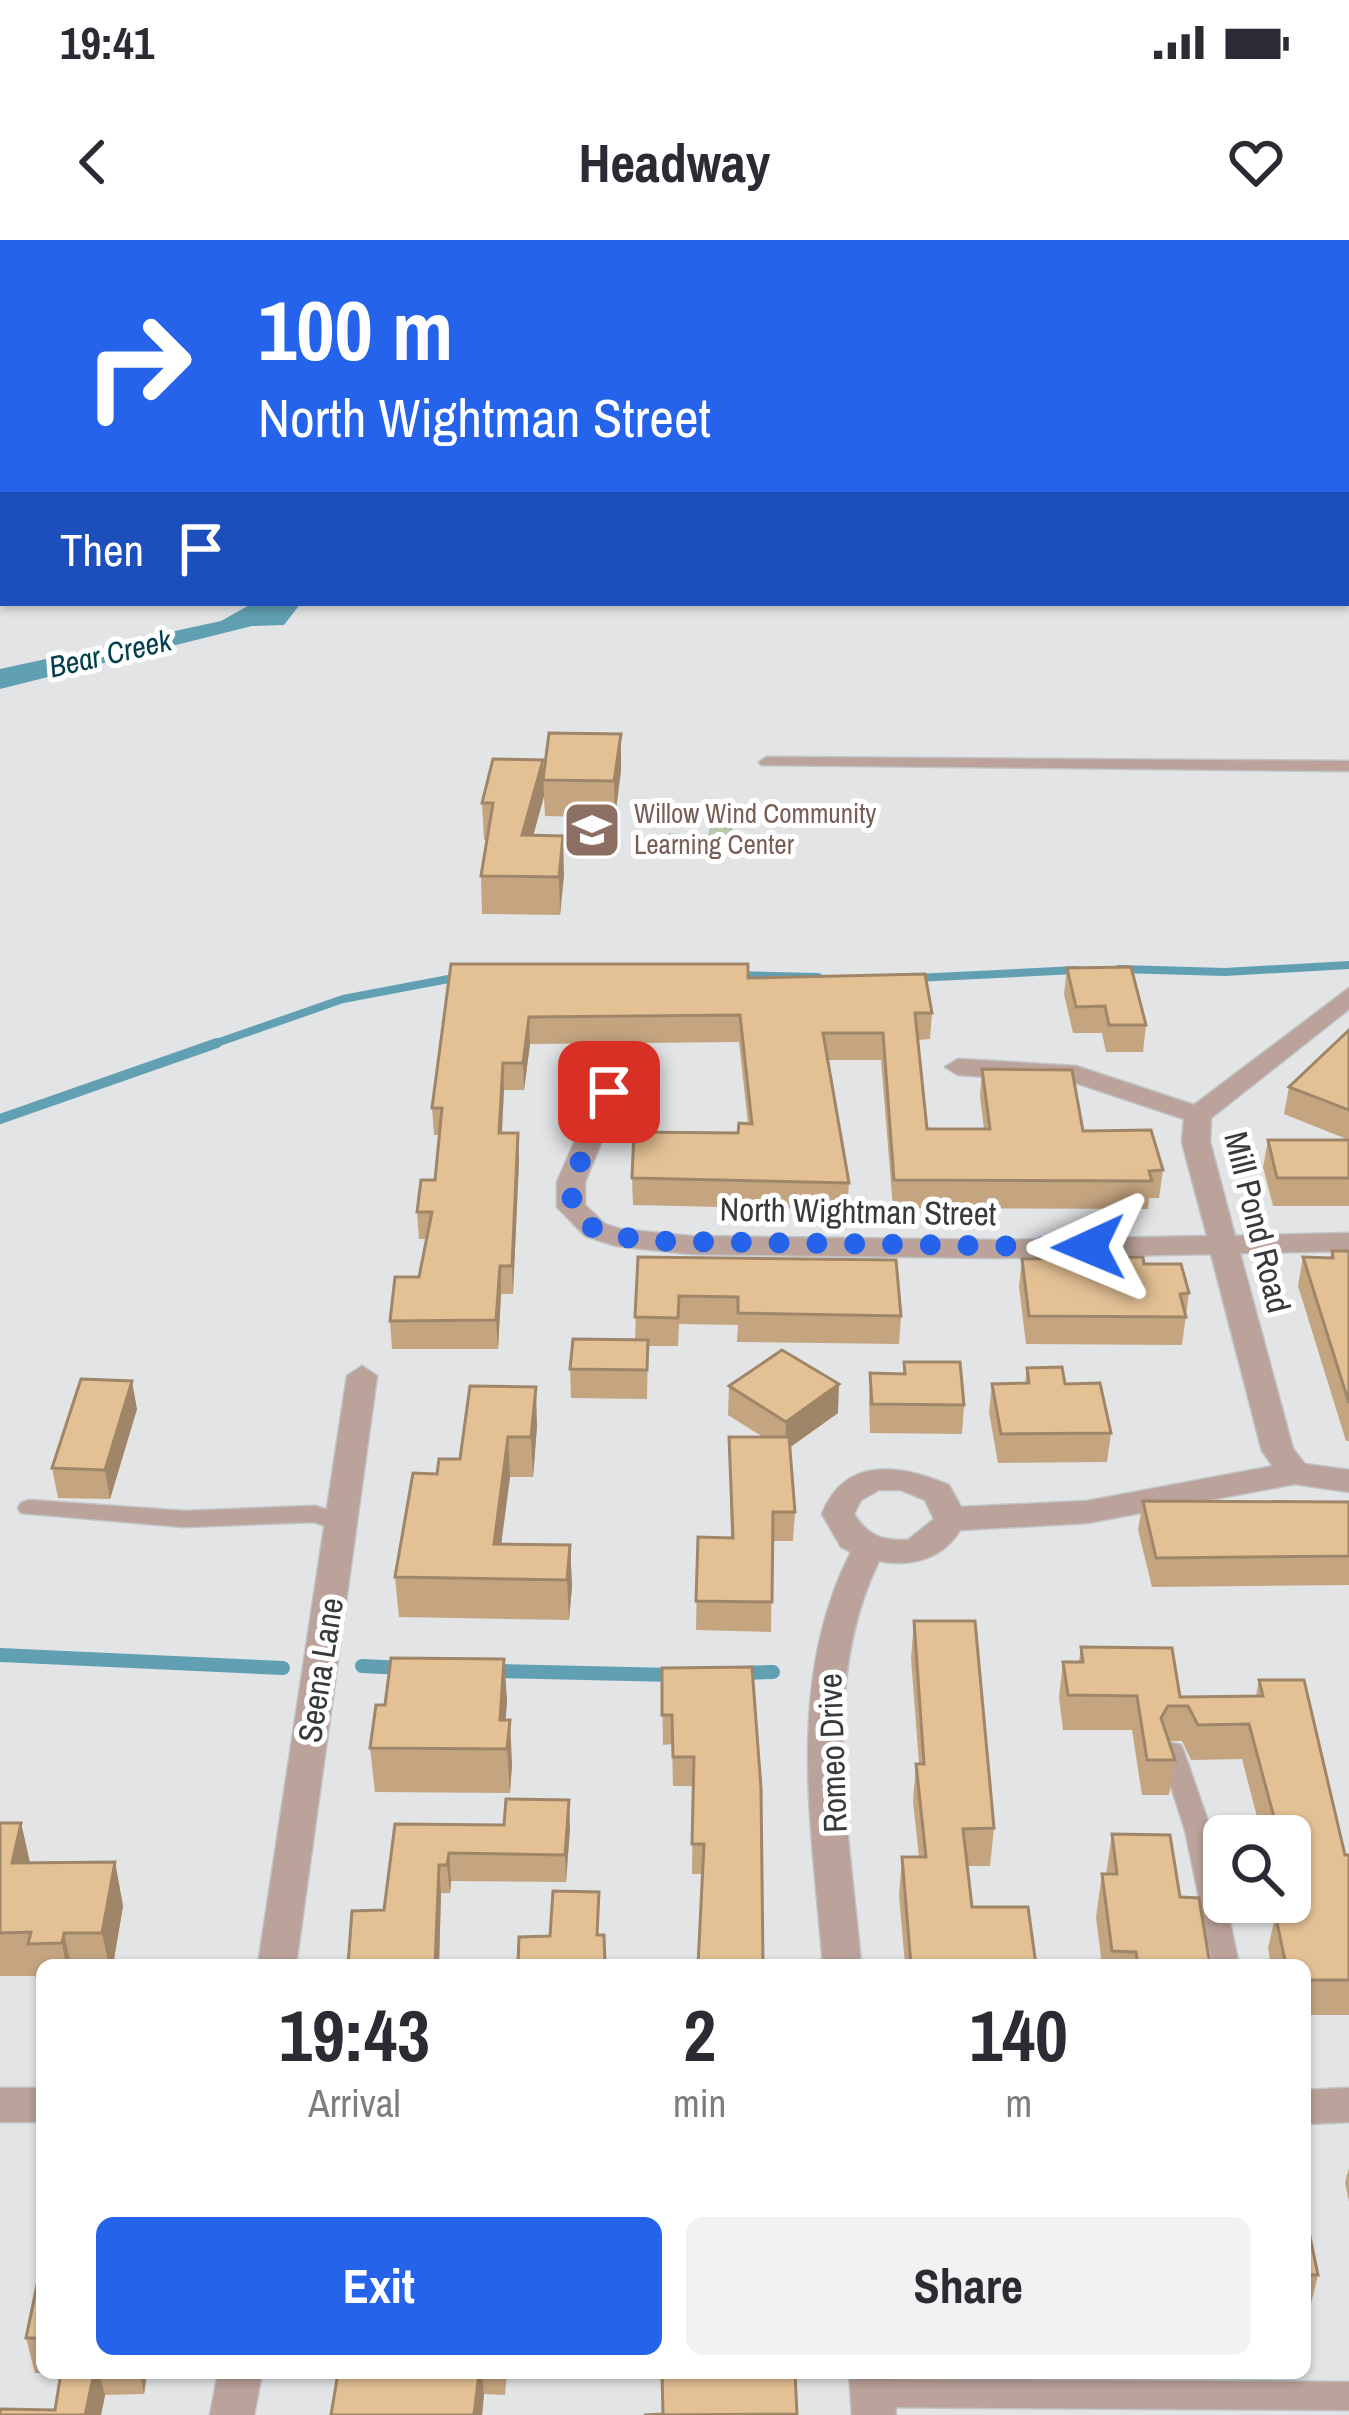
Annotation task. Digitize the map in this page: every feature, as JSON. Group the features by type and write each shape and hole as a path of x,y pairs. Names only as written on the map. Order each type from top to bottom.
{"street":[{"name":"Mill Pond Road","path":"1294,1473 1278,1451 1196,1142 1198,1115 1349,996"},
{"path":"958,1067 1076,1074 1198,1115"},
{"name":"North Wightman Street","path":"609,1092 572,1182 572,1207 595,1230 616,1237 690,1244 998,1249 1349,1242"},
{"name":"Seena Lane","path":"279,1959 362,1376"},
{"path":"950,1520 1087,1512 1294,1473 1349,1481"},
{"path":"904,1478 938,1493 950,1520 942,1537 922,1550 896,1553 868,1548 853,1539 838,1514 842,1501 867,1481 904,1478"},
{"name":"Romeo Drive","path":"842,1959 825,1689 832,1636 854,1571 868,1548"},
{"path":"0,2105 36,2105"},
{"path":"1311,2107 1349,2105"},
{"path":"232,2415 239,2379"}],"lane":[{"path":"767,762 1349,766"},
{"path":"29,1508 184,1519 301,1513 333,1520 343,1534"},
{"path":"1172,1753 1198,1830 1225,1959"},
{"path":"872,2394 1349,2396"}],"green space":[{"path":"712,819 728,823 736,834 723,858 651,857 669,833 708,836"}],"water":[{"name":"Bear Creek","path":"248,606 299,606 284,625 252,626 0,689 0,669 221,621"}],"building":[{"path":"549,733 621,734 614,781 543,780"},
{"path":"493,759 543,760 522,835 563,836 559,877 481,876 493,803 482,803"},
{"path":"451,964 748,964 748,978 925,974 932,1013 915,1013 927,1129 990,1129 982,1069 1072,1070 1083,1131 1151,1130 1163,1170 1149,1171 1152,1181 894,1180 883,1033 823,1033 849,1183 632,1178 634,1132 738,1133 739,1123 752,1124 740,1015 529,1017 523,1063 503,1063 499,1133 518,1133 512,1266 500,1266 496,1320 390,1321 395,1277 419,1277 432,1212 417,1212 421,1180 435,1180 442,1108 432,1108"},
{"path":"1131,967 1146,1025 1109,1025 1105,1006 1076,1007 1067,968"},
{"path":"1349,1030 1349,1110 1289,1087"},
{"path":"1268,1140 1349,1140 1349,1178 1277,1178"},
{"path":"1332,1251 1349,1251 1349,1403 1303,1257 1333,1258"},
{"path":"638,1257 896,1260 901,1316 738,1313 738,1297 679,1296 678,1318 635,1317"},
{"path":"1143,1257 1144,1264 1181,1264 1189,1293 1180,1294 1186,1317 1029,1316 1022,1259"},
{"path":"573,1339 648,1340 647,1370 570,1369"},
{"path":"782,1350 839,1384 786,1422 729,1386"},
{"path":"904,1362 960,1362 964,1405 872,1404 870,1373 905,1374"},
{"path":"1062,1367 1065,1384 1100,1383 1111,1433 1001,1434 992,1384 1029,1383 1027,1368"},
{"path":"81,1379 132,1381 105,1470 52,1468"},
{"path":"470,1386 536,1387 531,1437 508,1437 494,1544 570,1545 567,1580 395,1577 413,1473 437,1474 439,1459 460,1459"},
{"path":"729,1437 789,1437 795,1512 773,1512 772,1602 696,1601 698,1537 733,1538"},
{"path":"1143,1501 1349,1502 1349,1556 1156,1558"},
{"path":"914,1621 975,1621 994,1828 963,1829 972,1907 1028,1907 1035,1959 910,1959 902,1857 926,1857 916,1764 924,1764"},
{"path":"1081,1647 1172,1648 1180,1697 1263,1696 1259,1680 1304,1680 1345,1855 1349,1855 1349,1980 1311,1980 1311,1959 1285,1959 1277,1923 1311,1923 1311,1815 1273,1815 1249,1724 1198,1725 1188,1706 1168,1706 1161,1718 1175,1760 1147,1760 1137,1696 1068,1695 1063,1662 1083,1662"},
{"path":"391,1658 504,1659 500,1720 510,1720 507,1749 370,1748 376,1705 385,1705"},
{"path":"752,1667 761,1788 763,1959 698,1959 704,1844 692,1844 694,1757 673,1757 672,1715 662,1715 662,1668"},
{"path":"506,1799 569,1800 565,1855 449,1853 447,1865 439,1865 435,1959 348,1959 352,1911 384,1910 395,1824 504,1825"},
{"path":"0,1823 21,1823 12,1863 115,1862 102,1933 64,1933 62,1943 28,1944 31,1932 0,1933"},
{"path":"1112,1834 1170,1835 1180,1897 1199,1898 1209,1959 1137,1959 1136,1952 1112,1951 1102,1874 1117,1874"},
{"path":"553,1891 599,1892 597,1935 604,1935 605,1959 518,1959 519,1937 550,1936"},
{"path":"1311,2242 1318,2275 1311,2275"},
{"path":"36,2290 36,2338 26,2338"},
{"path":"60,2379 93,2379 85,2415 0,2415 0,2409 55,2410"},
{"path":"337,2379 478,2379 474,2415 331,2415"},
{"path":"662,2379 795,2379 797,2414 644,2415 663,2414"}],"waterway":[{"path":"1119,969 1225,972 1349,965"},
{"path":"915,978 1076,970"},
{"path":"735,975 818,977"},
{"path":"208,1046 343,999 459,977"},
{"path":"0,1119 217,1043"},
{"path":"0,1655 283,1668"},
{"path":"362,1666 404,1668"},
{"path":"494,1671 673,1675"},
{"path":"740,1673 773,1672"}],"place":[{"name":"Willow Wind Community Learning Center","path":"592,830"}],"route":[{"path":"609,1092 572,1182 572,1207 595,1230 616,1237 690,1244 1089,1247"}]}
